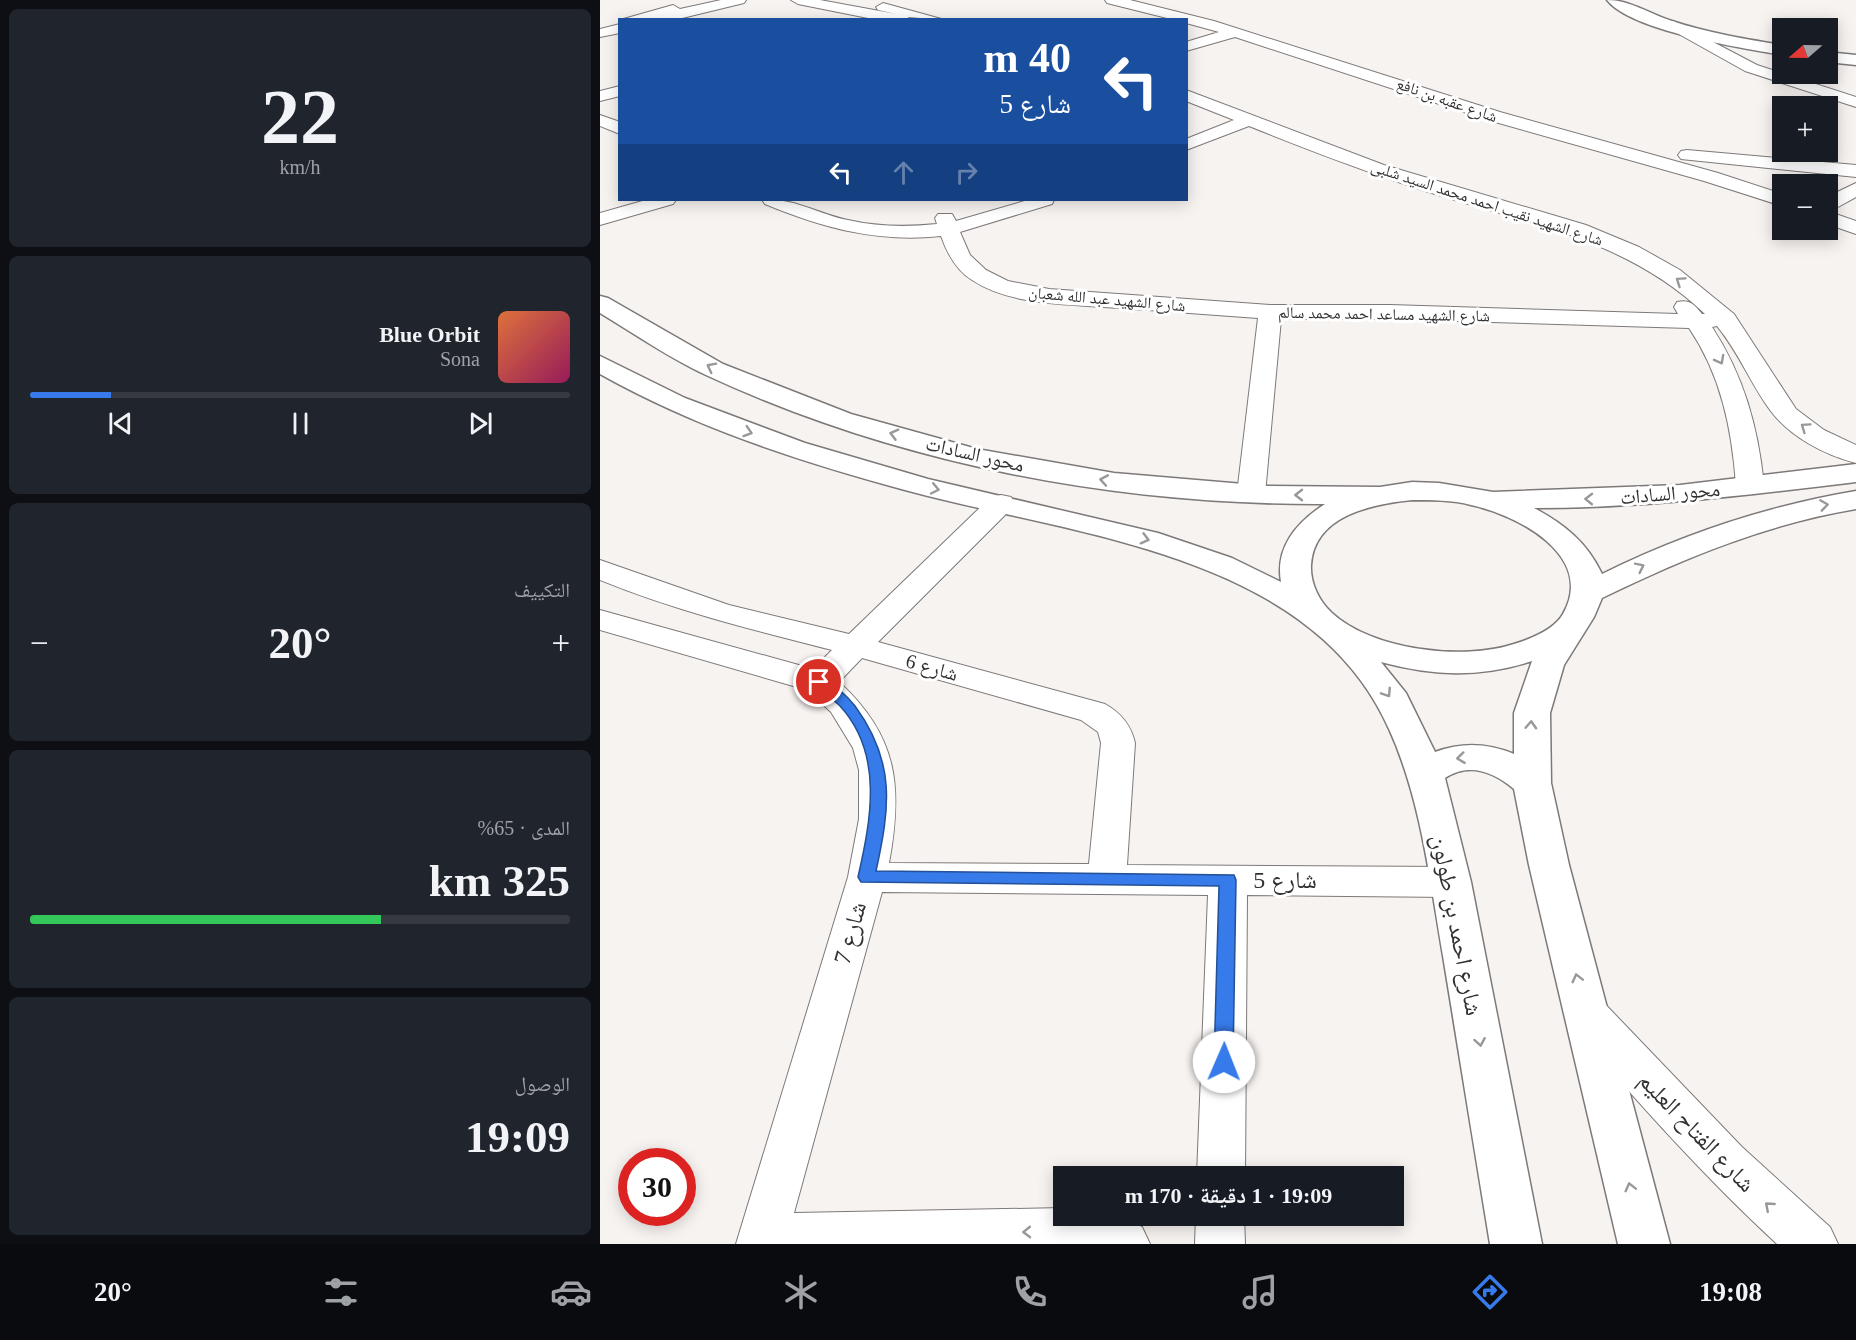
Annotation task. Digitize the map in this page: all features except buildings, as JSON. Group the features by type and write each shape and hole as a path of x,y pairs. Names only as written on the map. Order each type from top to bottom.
{"street":[{"path":"635,18 709,0"},
{"path":"662,18 739,0"},
{"path":"798,0 888,17"},
{"path":"841,0 928,18"},
{"name":"شارع عقبه بن نافع","path":"1112,0 1182,18"},
{"name":"شارع عقبه بن نافع","path":"1149,0 1235,27 1278,45 1492,116 1705,175 1772,197"},
{"path":"1614,0 1644,16 1673,26 1772,48"},
{"path":"1644,0 1722,27 1772,39"},
{"name":"شارع عقبه بن نافع","path":"1188,20 1217,27 1235,27 1295,39 1559,122 1682,155 1772,183"},
{"path":"600,26 618,22"},
{"path":"1673,26 1721,54 1772,75"},
{"path":"1188,35 1217,27"},
{"path":"1188,46 1235,27"},
{"path":"600,33 618,28"},
{"path":"1278,45 1295,39"},
{"path":"1838,48 1856,50"},
{"path":"1838,58 1856,60"},
{"path":"600,88 618,84"},
{"path":"1795,84 1856,102"},
{"path":"600,96 618,92"},
{"name":"شارع الشهيد نقيب احمد محمد السيد شلبى","path":"1188,96 1312,157 1400,189 1566,239 1612,256 1706,314 1735,396 1745,434 1750,485"},
{"path":"600,104 618,112"},
{"name":"شارع الشهيد نقيب احمد محمد السيد شلبى","path":"1188,106 1383,171 1593,235 1656,264 1758,365 1781,407 1817,435 1856,455"},
{"path":"600,120 618,128"},
{"path":"1188,132 1235,120"},
{"path":"1188,144 1235,120"},
{"path":"1682,155 1856,171"},
{"path":"1838,201 1856,189"},
{"path":"600,206 618,201"},
{"path":"600,219 663,201"},
{"path":"774,201 816,218 852,228 915,233 947,224 1008,201"},
{"path":"815,201 846,214 870,219 947,224 986,222 1042,201"},
{"path":"1838,209 1856,212"},
{"path":"1838,214 1856,228"},
{"name":"شارع الشهيد عبد الله شعبان","path":"947,224 960,256 971,270 990,281 1017,290 1108,301 1270,312"},
{"name":"محور السادات","path":"600,303 712,368 786,400 858,424 957,451 1048,471 1116,482 1251,494 1378,495"},
{"path":"1251,494 1270,312"},
{"name":"شارع الشهيد مساعد احمد محمد سالم","path":"1270,312 1706,314"},
{"path":"600,364 683,408 731,426 919,485 1001,503 1180,550 1222,565 1271,588 1327,624 1382,653 1448,663 1492,662 1540,648 1580,609 1649,562 1727,532 1814,506 1856,500"},
{"name":"محور السادات","path":"1483,498 1600,499 1680,494 1856,473"},
{"path":"1327,624 1296,587 1294,556 1309,529 1338,509 1378,495 1436,492 1483,498 1517,510 1547,526 1570,546 1584,569 1580,609 1547,665 1532,712 1532,783 1549,865 1644,1244"},
{"path":"819,682 1001,503"},
{"name":"شارع 6","path":"600,569 659,593 719,612 856,646 1094,712 1107,720 1116,731 1118,743 1107,879"},
{"name":"شارع 7","path":"600,620 819,682 845,703 864,728 876,758 879,791 877,831 867,877 762,1240"},
{"name":"شارع احمد بن طولون","path":"1327,624 1364,661 1388,693 1407,728 1425,773 1451,882 1516,1244"},
{"path":"1425,773 1436,764 1452,758 1478,757 1505,763 1532,783"},
{"name":"شارع 5","path":"867,877 1451,882"},
{"path":"1221,1166 1228,880"},
{"name":"شارع الفتاح العليم","path":"1586,1014 1676,1113 1751,1189 1813,1244"},
{"path":"1220,1226 1220,1244"},
{"path":"762,1240 1097,1230 1125,1244"}],"route":[{"path":"819,682 845,703 864,728 876,758 879,791 877,831 867,877 1228,880 1224,1062"}]}
